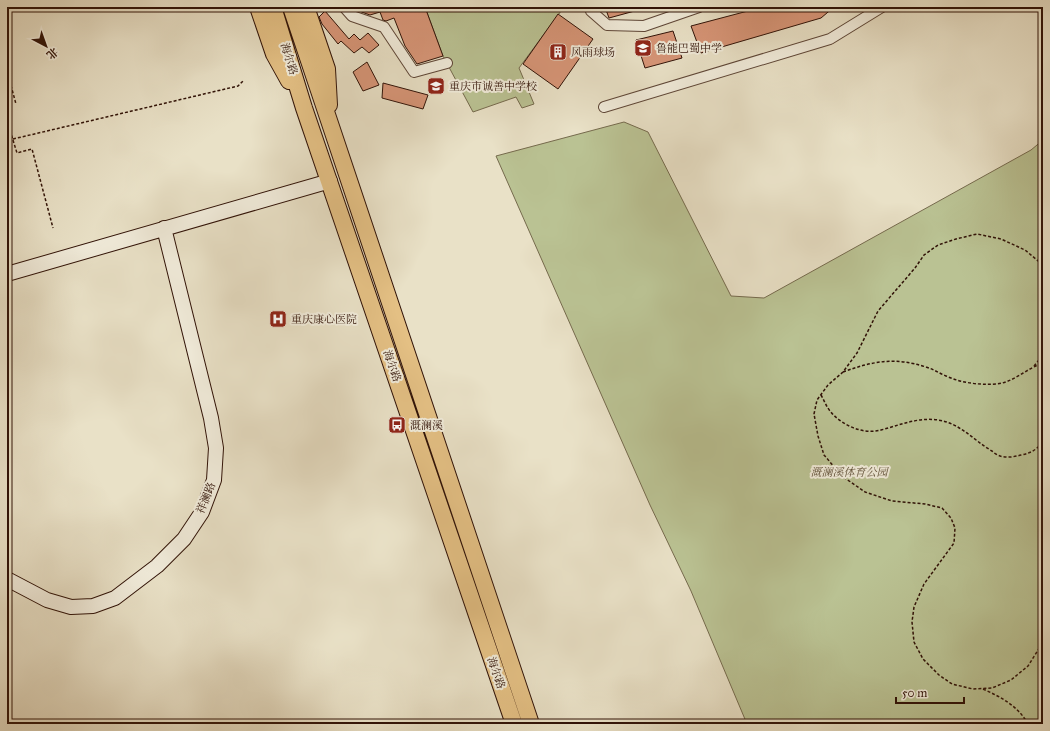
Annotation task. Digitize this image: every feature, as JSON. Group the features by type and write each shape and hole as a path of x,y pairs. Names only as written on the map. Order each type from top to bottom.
{"main road":[{"path":"258,7 274,54 304,108"},
{"name":"海尔路","path":"273,7 304,108 514,724"},
{"name":"海尔路","path":"291,7 531,724"},
{"path":"306,7 327,69 331,126"}],"street":[{"path":"344,7 352,16 384,27 414,72 447,63"},
{"path":"590,7 591,11 608,25 644,26 699,7"},
{"path":"604,107 830,39 882,7"},
{"path":"7,274 330,181"},
{"name":"祥澜路","path":"7,579 47,600 71,607 93,606 114,598 157,566 184,539 202,512 214,480 216,448 212,425 164,228"}],"path":[{"path":"7,70 16,104"},
{"path":"13,139 238,86 244,80"},
{"path":"7,121 17,154 32,150 53,228"},
{"path":"1043,265 1025,250 1001,239 977,234 938,245 924,255 915,268 878,311 857,352 843,372 828,385 817,400 814,414 818,436 824,455 842,476 865,492 892,501 925,504 942,508 951,518 955,528 954,543 924,584 914,607 912,622 914,642 923,659 939,675 952,684 973,689 992,688 1011,680 1028,666 1040,647 1043,634"},
{"path":"1034,366 1043,355"},
{"path":"843,372 866,364 883,361 905,362 927,367 961,382 975,384 998,384 1016,377 1034,366 1043,363"},
{"path":"821,395 829,410 838,419 850,426 865,431 879,431 922,419 937,419 950,422 964,430 985,447 1000,456 1013,457 1037,449 1043,441"},
{"path":"982,689 1001,698 1016,708 1028,724"}],"green space":[{"path":"425,7 564,7 519,68 534,104 522,108 516,97 473,112 443,56"},
{"name":"溉澜溪体育公园","path":"624,122 648,132 731,296 764,298 1031,150 1043,140 1043,724 747,724 691,591 650,505 496,156"}],"building":[{"path":"353,7 425,7 443,56 417,64 405,46 394,18 386,21 383,20 380,12 370,15 356,10"},
{"path":"605,7 641,7 642,9 609,18"},
{"path":"763,7 834,7 821,18 701,53 691,26"},
{"path":"325,11 349,39 354,34 360,40 368,33 379,45 369,53 362,47 354,53 341,41 338,44 322,24 319,17"},
{"name":"风雨球场","path":"558,14 593,39 558,89 523,64"},
{"path":"673,31 682,58 645,68 636,40"},
{"path":"367,62 379,85 363,91 353,72"},
{"path":"383,83 428,95 423,109 382,98"}],"place":[{"name":"鲁能巴蜀中学","path":"643,48"},
{"name":"风雨球场","path":"558,52"},
{"name":"重庆市诚善中学校","path":"436,86"},
{"name":"重庆康心医院","path":"278,319"},
{"name":"溉澜溪","path":"397,425"}]}
